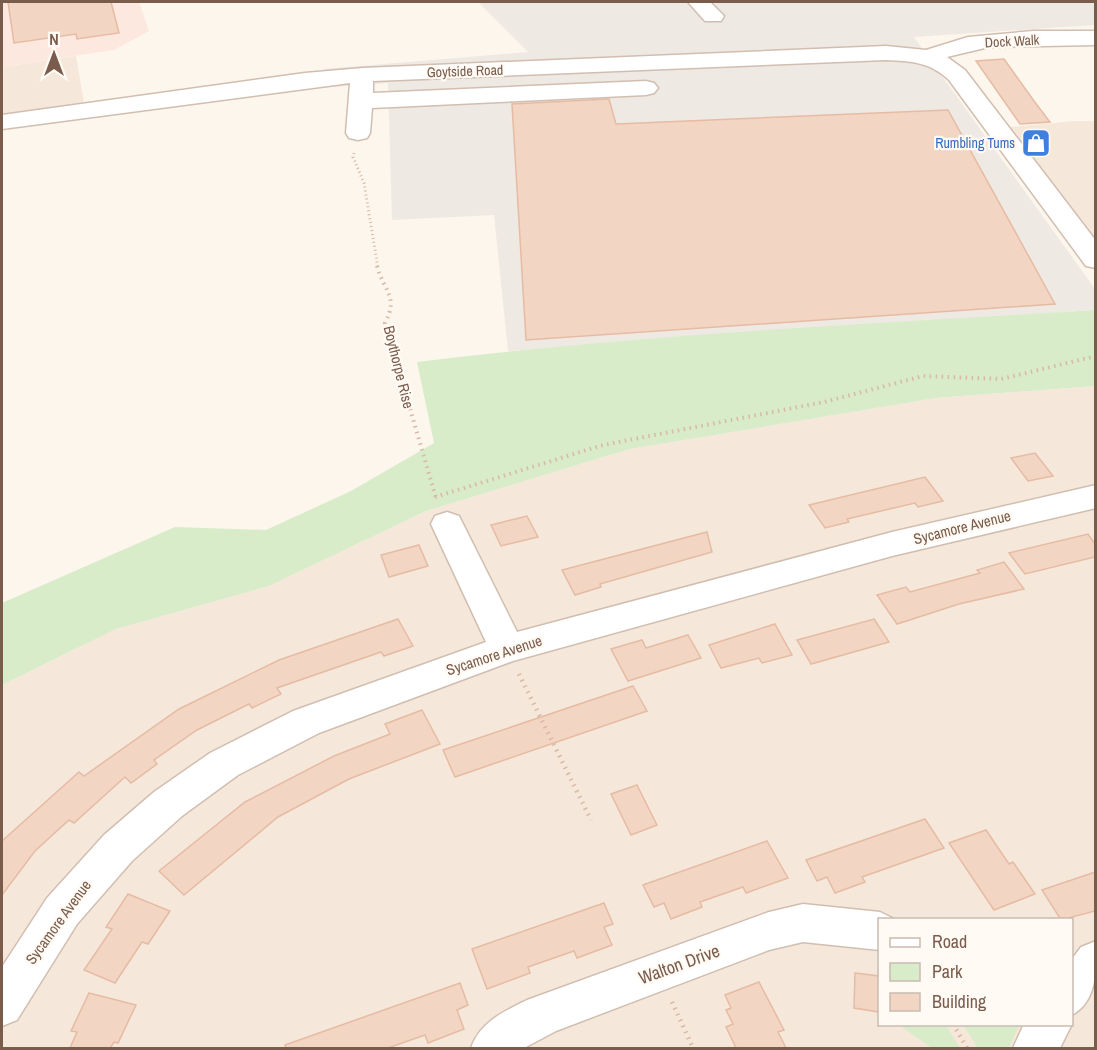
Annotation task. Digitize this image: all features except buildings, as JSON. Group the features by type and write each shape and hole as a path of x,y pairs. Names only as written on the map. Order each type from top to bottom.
{"street":[{"name":"Dock Walk","path":"932,57 944,50 968,44 1095,38"},
{"name":"Goytside Road","path":"2,122 305,80 363,75 886,53 932,57"},
{"path":"932,57 945,62 957,75 1095,260"},
{"path":"358,133 363,75"},
{"path":"361,101 646,88"},
{"name":"Sycamore Avenue","path":"2,1005 62,911 94,873 151,819 224,764 306,723 507,649 892,544 1095,496"},
{"path":"441,510 507,649"},
{"name":"Walton Drive","path":"493,1048 511,1030 543,1015 769,931 803,923 878,931"},
{"path":"1073,954 1095,958 1073,991"}],"path":[{"name":"Boythorpe Rise","path":"358,133 353,157 364,181 378,269 383,285 392,297 392,310 386,323 441,510"},
{"path":"441,510 500,475 603,445 824,402 923,376 939,374 986,380 1002,379 1095,356"},
{"path":"507,649 591,820"},
{"path":"658,971 693,1048"},
{"path":"954,1026 967,1048"}],"shaded area":[{"path":"2,2 139,2 149,31 114,50 2,67"},
{"path":"1095,2 1095,25 914,37 1095,289 1095,310 508,351 494,215 392,220 388,83 333,87 324,69 528,52 479,3"},
{"path":"76,56 84,103 2,114 2,67"},
{"path":"1095,121 1095,244 1010,127"},
{"path":"1095,386 1095,1048 2,1048 2,685 116,629 269,586 426,511 630,449 936,398"}],"green space":[{"path":"1095,310 1095,386 936,398 630,449 426,511 269,586 116,629 2,685 2,603 175,527 266,530 351,491 434,443 417,362 671,337"},
{"path":"903,1026 947,1026 960,1048 932,1048"},
{"path":"964,1026 1019,1026 1009,1048 978,1048"}],"place":[{"name":"Rumbling Tums","path":"1036,143"}]}
